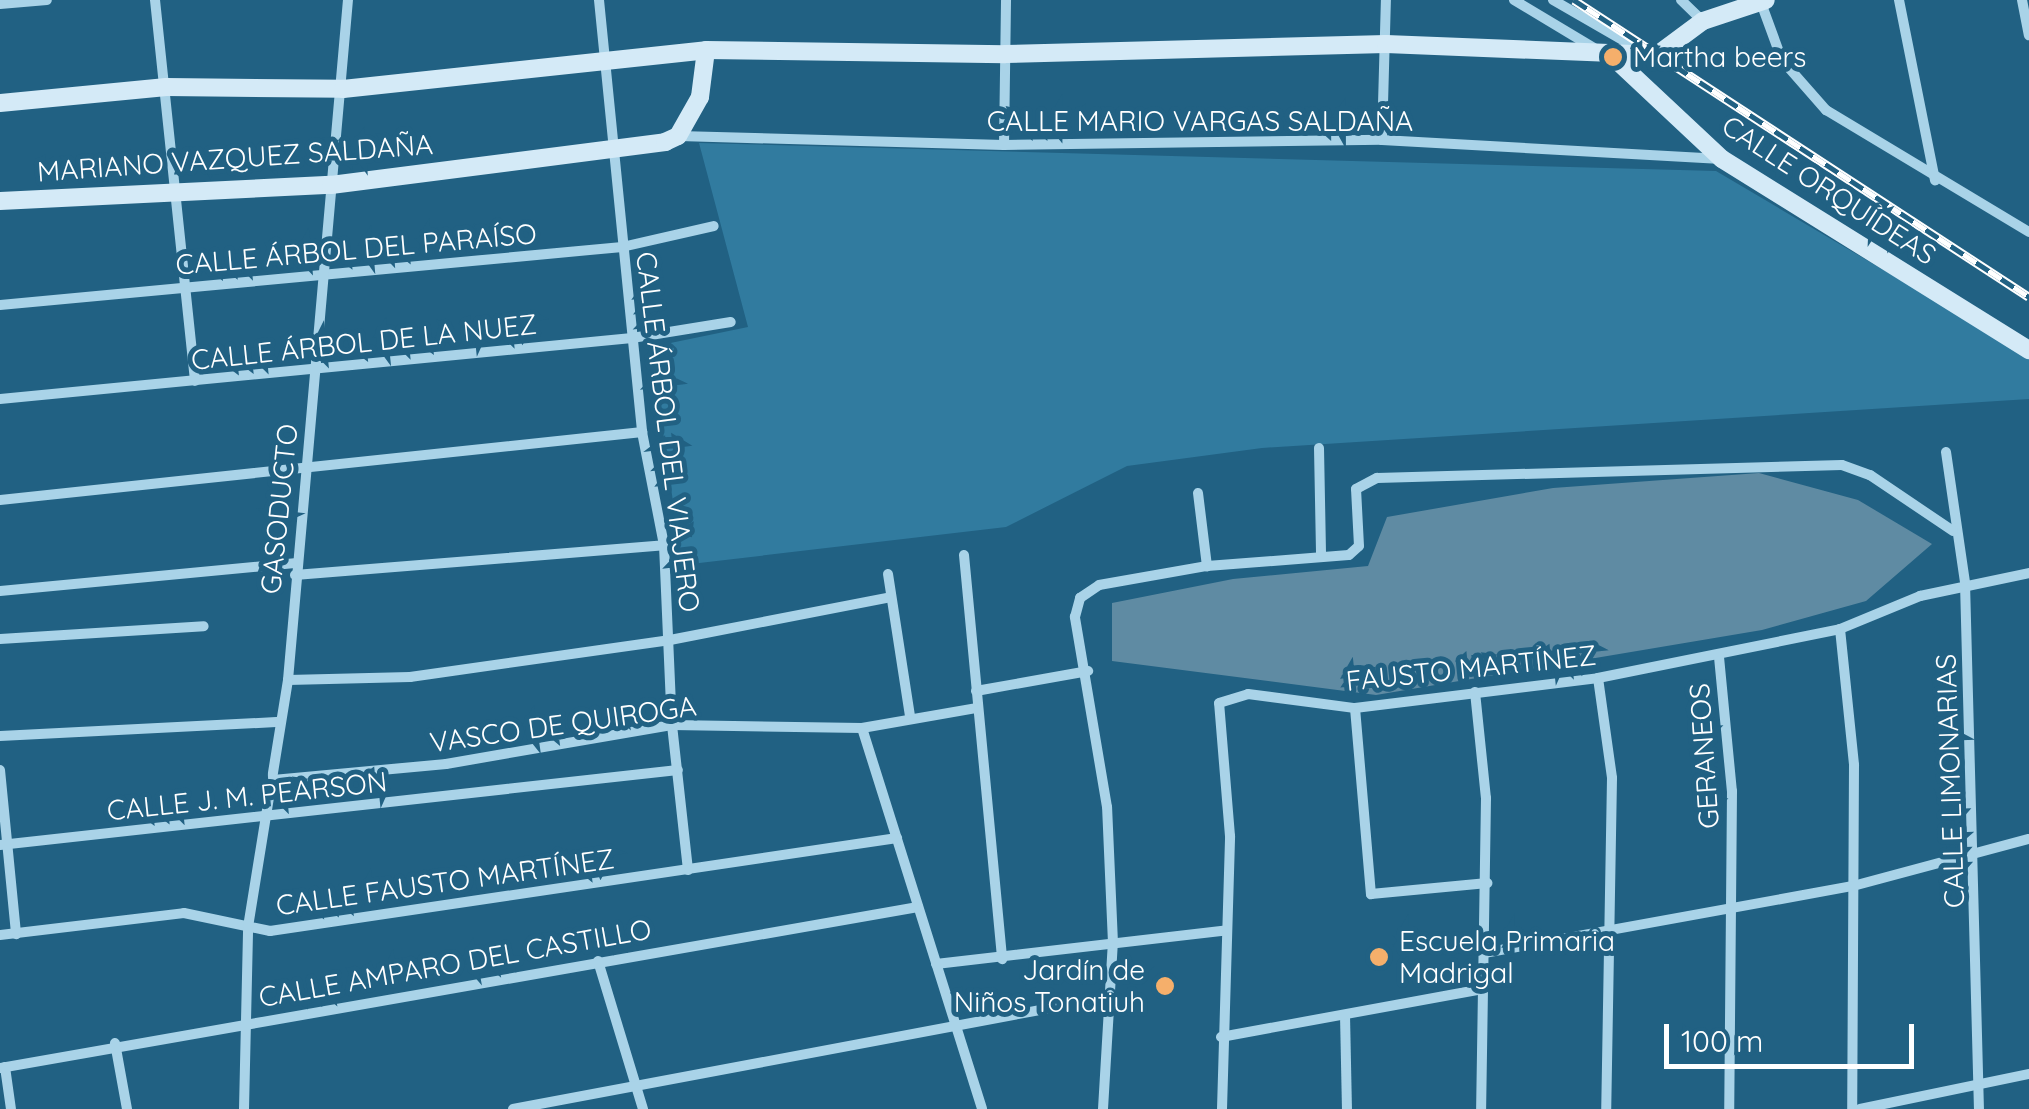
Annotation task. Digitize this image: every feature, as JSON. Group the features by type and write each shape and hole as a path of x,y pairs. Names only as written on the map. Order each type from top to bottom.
{"street":[{"path":"0,4 47,0"},
{"path":"155,0 178,189 195,381"},
{"name":"GASODUCTO","path":"244,1109 248,927 288,680 295,563 317,368 348,0"},
{"name":"CALLE ÁRBOL DEL VIAJERO","path":"599,0 642,432 664,546 672,726 688,870"},
{"path":"1004,145 1006,0"},
{"path":"1382,140 1386,0"},
{"path":"1514,0 1612,57"},
{"path":"1553,0 1646,53"},
{"path":"1681,0 1703,21"},
{"path":"0,102 166,87 343,89 706,50 1004,54 1386,44 1612,57 1657,55 1703,21 1762,0 1782,60 1826,110 1935,180 2029,232"},
{"path":"1898,0 1935,180"},
{"path":"2022,0 2029,35"},
{"path":"678,136 700,97 706,50"},
{"name":"CALLE ORQUÍDEAS","path":"1612,57 1722,159 2029,350"},
{"name":"CALLE MARIO VARGAS SALDAÑA","path":"678,136 1004,145 1382,140 1722,159"},
{"name":"MARIANO VAZQUEZ SALDAÑA","path":"0,201 178,189 332,185 613,152 678,136"},
{"name":"CALLE ÁRBOL DEL PARAÍSO","path":"0,305 622,247 714,226"},
{"name":"CALLE ÁRBOL DE LA NUEZ","path":"0,399 632,338 731,322"},
{"path":"0,500 304,472 642,432"},
{"path":"1320,448 1321,556"},
{"name":"CALLE LIMONARIAS","path":"1946,452 1964,583 1976,851 1979,1109"},
{"path":"1103,1109 1104,998 1112,943 1107,807 1088,671 1075,617 1080,598 1099,585 1207,566 1349,555 1359,546 1356,488 1364,480 1698,464 1842,465 1870,474 1954,530"},
{"path":"1198,492 1207,566"},
{"path":"295,576 664,546"},
{"path":"964,555 1002,959"},
{"path":"0,591 295,563"},
{"path":"888,574 910,716"},
{"path":"1964,583 2029,574"},
{"name":"GERANEOS","path":"1729,1109 1726,911 1732,791 1719,657 1840,629 1964,583"},
{"path":"288,680 410,677 670,640 892,597"},
{"path":"0,639 204,626"},
{"path":"1840,629 1854,765 1852,1109"},
{"name":"FAUSTO MARTÍNEZ","path":"1223,931 1229,799 1219,702 1248,694 1355,708 1598,678 1719,657"},
{"path":"976,691 1088,671"},
{"path":"1598,678 1612,778 1606,1109"},
{"path":"1475,692 1487,882 1481,1109"},
{"name":"VASCO DE QUIROGA","path":"274,780 446,764 672,726 862,728 910,716 977,708"},
{"path":"1355,708 1371,894 1487,882"},
{"path":"0,736 281,722"},
{"path":"862,728 982,1109"},
{"path":"0,770 4,844 16,934"},
{"name":"CALLE J. M. PEARSON","path":"4,844 678,770"},
{"name":"CALLE FAUSTO MARTÍNEZ","path":"0,935 184,913 270,931 897,838"},
{"path":"1484,953 1608,934 1854,886 2029,839"},
{"name":"CALLE AMPARO DEL CASTILLO","path":"2,1067 115,1043 918,907"},
{"path":"936,964 1223,931 1222,1109"},
{"path":"598,961 643,1109"},
{"path":"1221,1038 1483,989"},
{"path":"513,1109 638,1089 953,1024 1104,998"},
{"path":"1345,1014 1347,1109"},
{"path":"115,1043 127,1109"},
{"path":"2,1067 11,1109"},
{"path":"1860,1109 2029,1074"}],"shaded area":[{"path":"699,143 1716,171 2029,356 2029,399 1262,448 1127,466 1006,527 682,565 651,347 748,327"},
{"path":"1759,473 1858,500 1932,544 1866,601 1762,630 1376,695 1112,661 1112,603 1233,579 1368,566 1387,517 1553,488"}],"railway":[{"path":"1574,0 2029,297"}],"place":[{"name":"Martha beers","path":"1613,57"},
{"name":"Escuela Primaria Madrigal","path":"1379,957"},
{"name":"Jardín de Niños Tonatiuh","path":"1165,986"}]}
